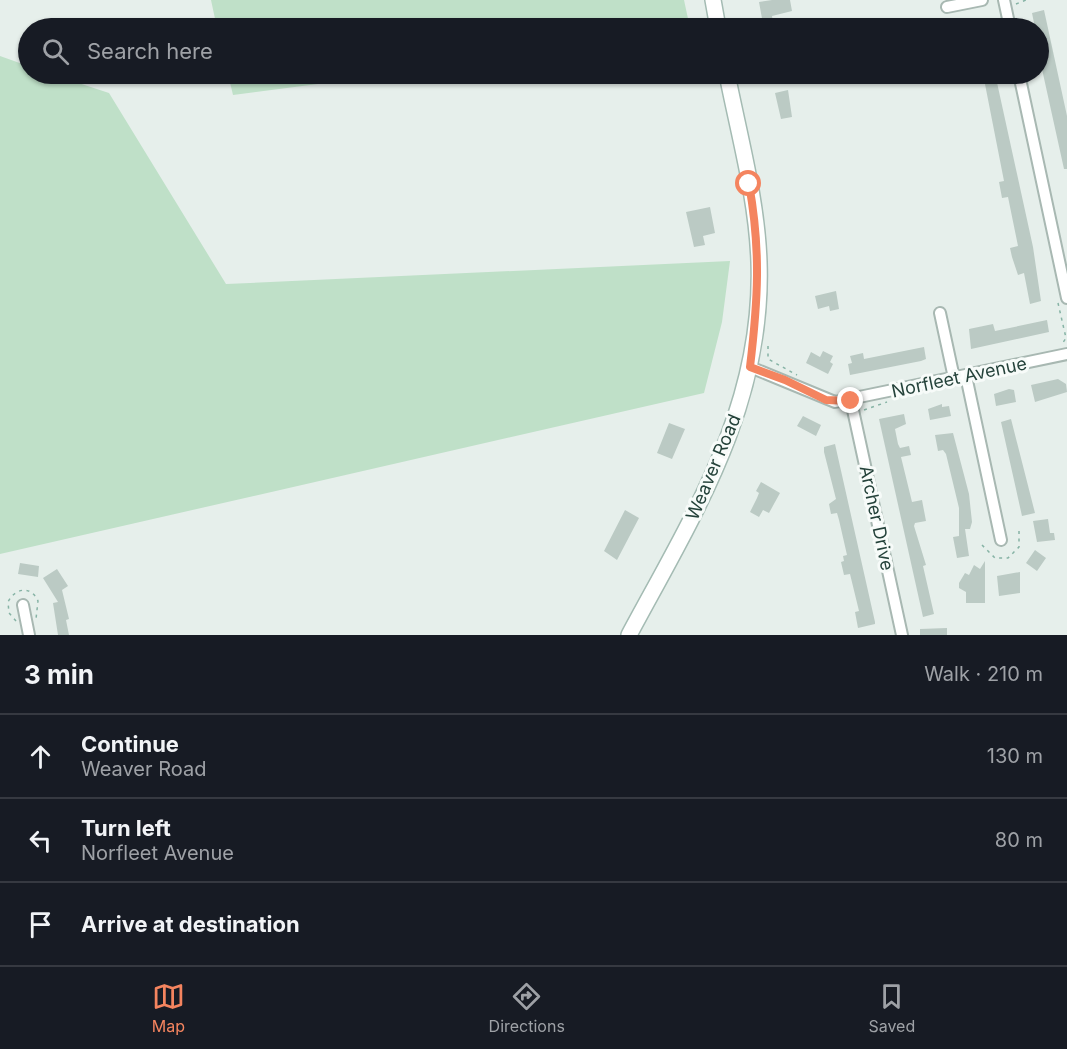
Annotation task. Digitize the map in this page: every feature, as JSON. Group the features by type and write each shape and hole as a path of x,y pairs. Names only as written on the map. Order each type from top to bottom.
{"main road":[{"path":"712,0 716,18"},
{"name":"Weaver Road","path":"629,635 702,502 733,428 750,367 758,300 758,239 729,84"}],"street":[{"path":"947,8 982,0"},
{"path":"1004,0 1008,18"},
{"path":"1021,84 1067,298"},
{"path":"940,313 954,378"},
{"name":"Norfleet Avenue","path":"750,367 785,380 826,400 851,401 1067,354"},
{"path":"966,376 1001,540"},
{"name":"Archer Drive","path":"851,401 902,635"},
{"path":"23,605 29,635"}],"path":[{"path":"1015,8 1017,3 1026,0"},
{"path":"768,346 768,360 805,379"},
{"path":"864,416 867,407 893,401"},
{"path":"982,545 995,558 1008,558 1019,547 1019,530"}],"green space":[{"path":"211,0 684,0 688,18 215,18"},
{"path":"0,56 18,62 18,84 82,84 109,93 226,284 730,261 722,322 704,393 0,554"},
{"path":"230,84 318,84 233,95"}],"building":[{"path":"790,0 792,11 772,16 772,18 762,18 759,2"},
{"path":"1044,10 1046,18 1033,18 1032,13"},
{"path":"1049,33 1067,116 1067,169 1064,169 1045,84 1049,84"},
{"path":"985,84 997,84 1033,247 1041,301 1030,304 1024,273 1018,275 1010,248 1018,246 1008,197 1002,198 999,182 1004,181"},
{"path":"788,90 792,117 781,119 775,93"},
{"path":"710,207 715,233 703,236 705,245 694,247 686,212"},
{"path":"836,291 839,309 830,311 829,306 818,309 815,296"},
{"path":"1047,320 1049,332 971,349 969,329 993,324 995,331"},
{"path":"924,347 926,359 921,361 850,375 848,364 852,363 850,356 863,353 864,359"},
{"path":"823,351 833,356 830,362 833,364 828,374 806,363 811,352 820,357"},
{"path":"1058,379 1066,384 1067,392 1035,402 1031,385"},
{"path":"1009,389 1014,390 1016,402 996,406 994,394"},
{"path":"942,404 942,407 949,406 951,416 930,420 928,409"},
{"path":"904,414 906,424 895,429 898,444 900,448 909,446 911,455 901,457 912,502 922,500 926,521 915,523 914,526 926,565 923,566 934,614 923,617 879,419"},
{"path":"803,416 821,425 816,436 797,426"},
{"path":"1011,419 1035,513 1022,516 1001,422"},
{"path":"669,423 685,429 672,459 657,453"},
{"path":"953,433 969,494 972,522 970,529 965,529 969,556 957,558 953,537 959,536 959,508 946,454 943,450 938,451 935,435"},
{"path":"835,444 875,622 875,624 858,628 855,612 859,611 850,574 844,575 841,562 844,561 843,556 847,555 839,520 837,513 831,514 829,504 836,499 824,447"},
{"path":"761,482 780,493 769,513 763,510 759,517 750,512 759,493 756,491"},
{"path":"625,510 639,518 617,560 604,551"},
{"path":"1048,519 1050,533 1054,533 1055,540 1037,542 1033,521"},
{"path":"1035,550 1046,558 1037,571 1026,563"},
{"path":"985,561 985,603 966,603 966,592 959,588 959,583 965,573 969,575 974,565 980,569"},
{"path":"20,563 39,566 38,577 18,574"},
{"path":"57,569 68,586 62,590 69,619 66,620 69,635 58,635 53,603 58,602 43,578"},
{"path":"1020,572 1020,593 999,596 997,576"},
{"path":"947,628 947,635 920,635 920,629"}],"route":[{"path":"749,184 758,239 759,264 758,300 750,367 785,380 826,400 851,401"}]}
